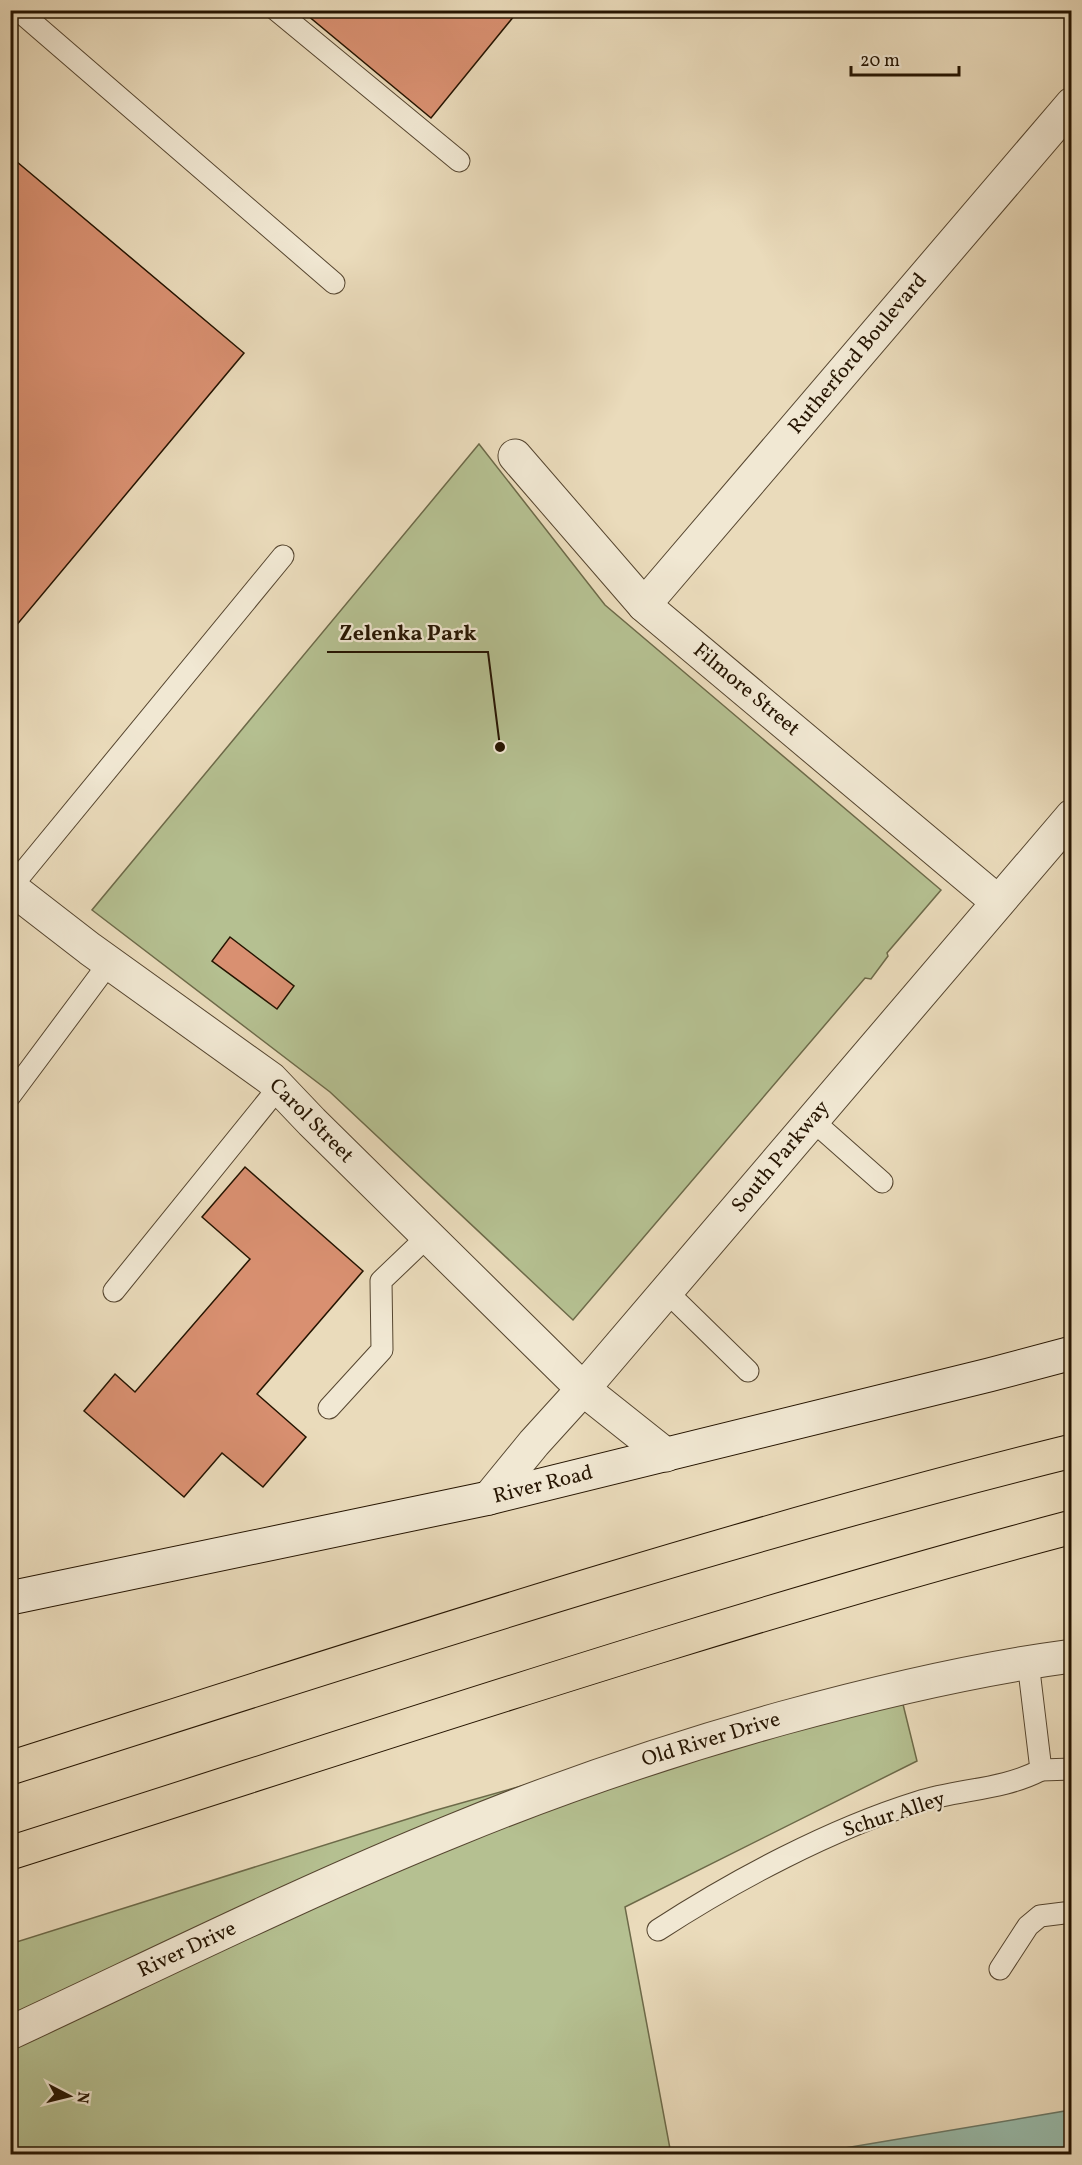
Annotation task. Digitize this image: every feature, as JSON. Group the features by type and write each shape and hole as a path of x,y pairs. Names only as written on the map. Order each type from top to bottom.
{"highway":[{"path":"10,1768 673,1560 956,1480 1071,1451"},
{"path":"10,1853 848,1588 1071,1527"},
{"path":"848,1588 1071,1552"}],"street":[{"name":"Rutherford Boulevard","path":"644,605 1071,104"},
{"name":"Filmore Street","path":"515,456 644,605 998,903"},
{"name":"South Parkway","path":"489,1498 1071,816"},
{"name":"Carol Street","path":"11,887 109,963 271,1079 583,1389 666,1455"},
{"name":"River Road","path":"10,1598 489,1498 1071,1353"},
{"name":"Old River Drive","path":"364,1868 456,1829 643,1760 740,1730 887,1691 1028,1662 1071,1656"},
{"name":"River Drive","path":"10,2032 364,1868"}],"lane":[{"path":"18,10 334,284"},
{"path":"276,10 459,161"},
{"path":"11,887 283,556"},
{"path":"10,1096 109,963"},
{"path":"114,1291 279,1087"},
{"path":"812,1120 882,1182"},
{"path":"329,1408 382,1350 381,1281 428,1236"},
{"path":"666,1291 748,1371"},
{"path":"1028,1662 1041,1770"},
{"name":"Schur Alley","path":"658,1930 708,1899 836,1833 921,1801 986,1789 1028,1777 1041,1770 1071,1768"},
{"path":"1000,1969 1028,1926 1040,1916 1071,1912"}],"shaded area":[{"path":"479,444 605,605 941,890 887,953 888,956 871,979 865,978 573,1320 330,1092 92,910"},
{"path":"897,1680 917,1761 625,1907 671,2154 11,2154 10,1944 433,1811"},
{"path":"1071,2110 1071,2154 809,2154"}],"building":[{"path":"301,10 519,10 431,118"},
{"path":"10,156 244,353 10,633"},
{"path":"230,937 294,986 277,1009 212,961"},
{"path":"10,966 16,970 10,978"},
{"path":"245,1167 363,1271 257,1394 306,1437 263,1487 222,1453 184,1497 84,1411 115,1374 135,1392 250,1259 202,1217"}],"place":[{"name":"Zelenka Park","path":"500,747"}]}
